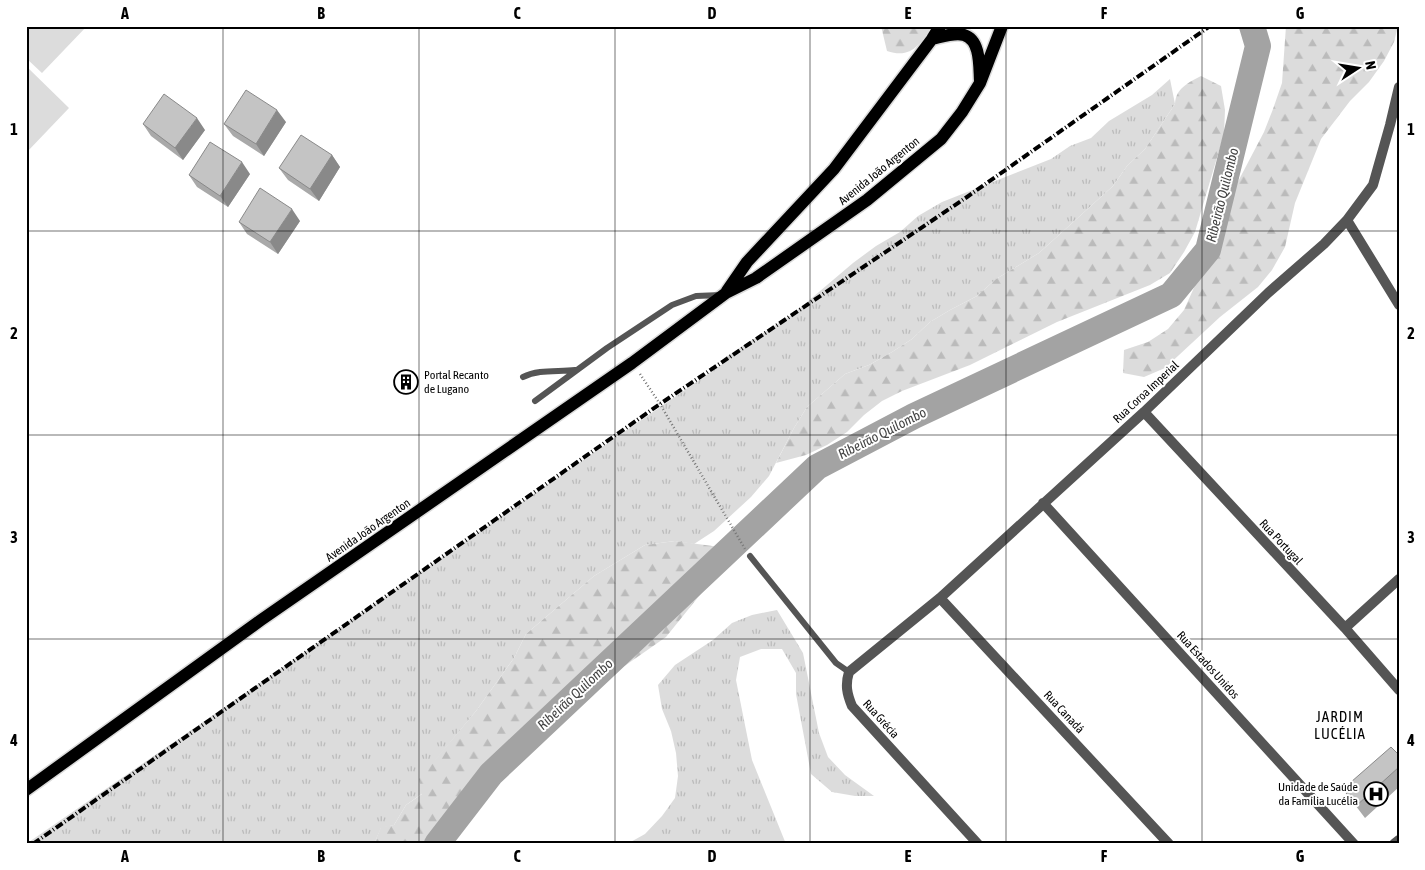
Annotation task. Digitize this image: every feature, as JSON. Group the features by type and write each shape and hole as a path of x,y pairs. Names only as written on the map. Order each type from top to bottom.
{"main road":[{"name":"Avenida João Argenton","path":"724,294 747,262 834,169 940,26"},
{"name":"Avenida João Argenton","path":"26,790 261,620 632,363 724,294 756,278 867,200 941,139 962,112 980,83 1002,26"},
{"path":"932,39 963,35 972,40 977,50 980,83"}],"street":[{"name":"Rua Coroa Imperial","path":"849,672 940,598 1144,412 1268,293 1324,244 1346,220 1373,184 1399,87"},
{"path":"1346,220 1399,306"},
{"name":"Rua Portugal","path":"1144,412 1345,628 1399,690"},
{"name":"Rua Estados Unidos","path":"1043,503 1354,844"},
{"path":"1345,628 1399,579"},
{"name":"Rua Canadá","path":"940,598 1169,844"},
{"name":"Rua Grécia","path":"849,672 846,681 846,692 852,706 978,844"},
{"path":"1394,844 1399,840"}],"lane":[{"path":"535,401 635,328 672,305 696,296 724,294"},
{"path":"523,377 532,372 576,370"},
{"path":"750,556 836,663 849,672"}],"path":[{"path":"1189,26 1194,28 1198,26"},
{"path":"632,363 660,404 750,556"}],"green space":[{"path":"26,26 87,26 42,73 26,58"},
{"path":"881,26 932,26 914,49 909,52 895,53 887,51"},
{"path":"1286,26 1398,26 1394,42 1384,61 1369,82 1350,101 1321,139 1295,203 1285,247 1272,270 1258,287 1220,317 1165,368 1144,377 1123,373 1124,350 1148,342 1168,329 1184,310 1214,243 1232,193 1264,132 1273,109 1282,83"},
{"path":"26,66 69,108 26,153"},
{"path":"1201,76 1221,86 1225,110 1224,134 1195,232 1170,273 1150,285 1057,322 970,365 902,391 882,401 847,432 827,445 806,455 776,463 807,407 845,374 869,365 892,352 912,339 930,322 977,296 996,279 1039,253 1113,186 1127,166 1145,149 1175,104 1180,90"},
{"path":"1170,79 1175,104 1145,149 1127,166 1113,186 1039,253 996,279 977,296 930,322 912,339 892,352 869,365 845,374 807,407 769,476 751,497 714,531 694,544 675,541 645,545 594,576 526,634 514,658 476,711 420,779 423,793 406,805 394,825 381,828 374,844 26,844 724,363 724,358 793,314 853,263 876,246 900,232 918,216 942,202 1051,159 1070,146 1091,138 1109,121 1152,95"},
{"path":"675,541 720,547 724,558 720,570 666,637 626,665 591,678 553,711 504,771 473,803 447,844 374,844 381,827 394,825 406,805 422,794 419,779 476,711 514,658 526,634 594,576 645,545"},
{"path":"777,610 803,653 819,733 828,757 845,775 874,796 855,796 832,792 811,774 796,694 796,673 782,649 761,649 740,657 736,680 752,760 786,844 627,844 645,834 662,816 675,798 678,776 676,753 671,731 662,709 658,685 675,665 713,640 732,623 752,615"}],"building":[{"path":"246,90 277,110 256,144 224,124"},
{"path":"164,94 197,118 175,148 143,124"},
{"path":"301,135 332,155 310,189 279,168"},
{"path":"210,142 242,162 220,196 189,175"},
{"path":"260,188 292,209 270,242 239,222"},
{"path":"1391,747 1399,755 1399,767 1356,806 1343,789"}],"waterway":[{"name":"Ribeirão Quilombo","path":"437,844 491,774 817,467 914,416 1171,295 1208,250 1258,46 1252,26"}],"railway":[{"path":"33,844 660,404 967,197 1210,26"}],"place":[{"name":"Portal Recanto de Lugano","path":"406,382"},
{"name":"Unidade de Saúde da Família Lucélia","path":"1376,794"}],"district":[{"name":"JARDIM LUCÉLIA","path":"1340,726"}]}
